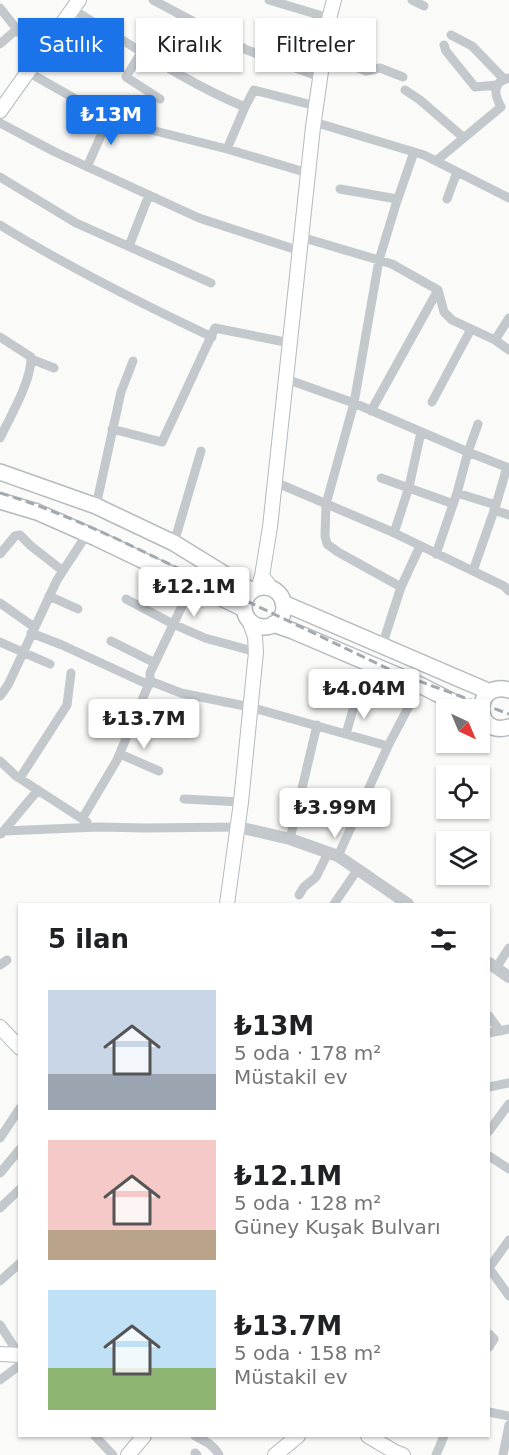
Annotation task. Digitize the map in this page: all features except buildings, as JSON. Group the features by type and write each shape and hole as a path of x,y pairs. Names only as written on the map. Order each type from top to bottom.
{"main road":[{"path":"329,18 334,0"},
{"path":"66,18 76,4"},
{"path":"0,111 28,72"},
{"path":"227,903 241,802 256,652 255,637 245,602 247,596 261,586 270,527 321,72"},
{"path":"0,472 96,506 277,592 283,603 282,615 255,637"},
{"path":"0,501 37,512 193,583 247,615 260,626 270,625 293,631 448,699"},
{"path":"283,603 382,646 503,688"},
{"path":"484,699 485,696 503,688"},
{"path":"490,725 503,729 509,727"},
{"path":"1,1031 18,1046"},
{"path":"0,1354 18,1358"},
{"path":"128,1455 143,1437"},
{"path":"283,1452 297,1437"},
{"path":"370,1437 397,1454"}],"street":[{"path":"153,0 247,50 320,77"},
{"path":"269,0 329,18"},
{"path":"412,0 424,6"},
{"path":"76,4 136,47"},
{"path":"0,44 17,29 1,12"},
{"path":"451,35 472,46 504,80"},
{"path":"444,45 446,51 475,87 504,80"},
{"path":"136,61 126,77 160,99"},
{"path":"376,69 381,68 403,77"},
{"path":"28,72 86,105 139,127 227,149 308,173"},
{"path":"177,72 218,96 245,107"},
{"path":"436,161 501,107 496,98 504,80"},
{"path":"227,149 254,90 316,106"},
{"path":"405,90 464,138"},
{"path":"87,167 110,115"},
{"path":"314,122 414,152 509,198"},
{"path":"0,123 87,167 199,218 392,264 438,290 444,312 452,320 495,340 509,350"},
{"path":"401,587 338,552 327,544 325,536 326,504 354,403 379,260 414,152"},
{"path":"447,199 457,172"},
{"path":"0,177 76,223 211,284"},
{"path":"340,189 398,199"},
{"path":"129,246 149,195"},
{"path":"0,225 38,249 212,337"},
{"path":"371,411 438,290"},
{"path":"495,340 509,318"},
{"path":"112,429 162,442 215,328 290,343"},
{"path":"432,402 471,329"},
{"path":"0,337 31,359 54,368"},
{"path":"0,438 23,388 32,364 31,359"},
{"path":"96,506 121,392 133,361"},
{"path":"286,380 354,403 508,467 473,571"},
{"path":"436,554 478,424"},
{"path":"394,533 409,487 421,432"},
{"path":"174,543 201,450"},
{"path":"381,478 448,502"},
{"path":"275,483 394,533 504,586 509,591"},
{"path":"457,493 495,507 509,515"},
{"path":"0,696 8,685 49,596 87,534"},
{"path":"0,554 15,536 20,535 63,571"},
{"path":"382,646 401,587 420,546"},
{"path":"82,819 120,754 150,683 150,673 193,583"},
{"path":"49,596 78,609"},
{"path":"126,599 205,638 256,652"},
{"path":"0,603 33,630 150,683 181,693 250,707 388,746"},
{"path":"111,640 155,663"},
{"path":"0,642 50,664"},
{"path":"20,778 67,705 71,673"},
{"path":"299,895 333,854 420,685"},
{"path":"346,734 356,699"},
{"path":"290,839 317,726"},
{"path":"120,754 159,771"},
{"path":"0,761 20,778 98,827"},
{"path":"2,833 38,790"},
{"path":"184,799 241,802"},
{"path":"2,833 98,827 238,827 290,839 333,854 407,903"},
{"path":"335,903 358,869"},
{"path":"509,948 492,965 509,977"},
{"path":"490,1017 505,1030"},
{"path":"490,1033 505,1030"},
{"path":"490,1087 509,1083"},
{"path":"490,1130 509,1104"},
{"path":"0,1138 18,1111"},
{"path":"0,1173 18,1151"},
{"path":"490,1157 509,1169"},
{"path":"0,1208 18,1191"},
{"path":"490,1267 509,1240"},
{"path":"0,1281 18,1265"},
{"path":"490,1269 509,1296"},
{"path":"0,1325 18,1356"},
{"path":"0,1380 18,1359"},
{"path":"490,1412 509,1416"},
{"path":"503,1455 509,1425"},
{"path":"96,1437 113,1455"},
{"path":"197,1437 217,1450 219,1455"},
{"path":"436,1455 444,1437"}],"railway":[{"path":"0,493 115,538 397,673 509,714"}]}
